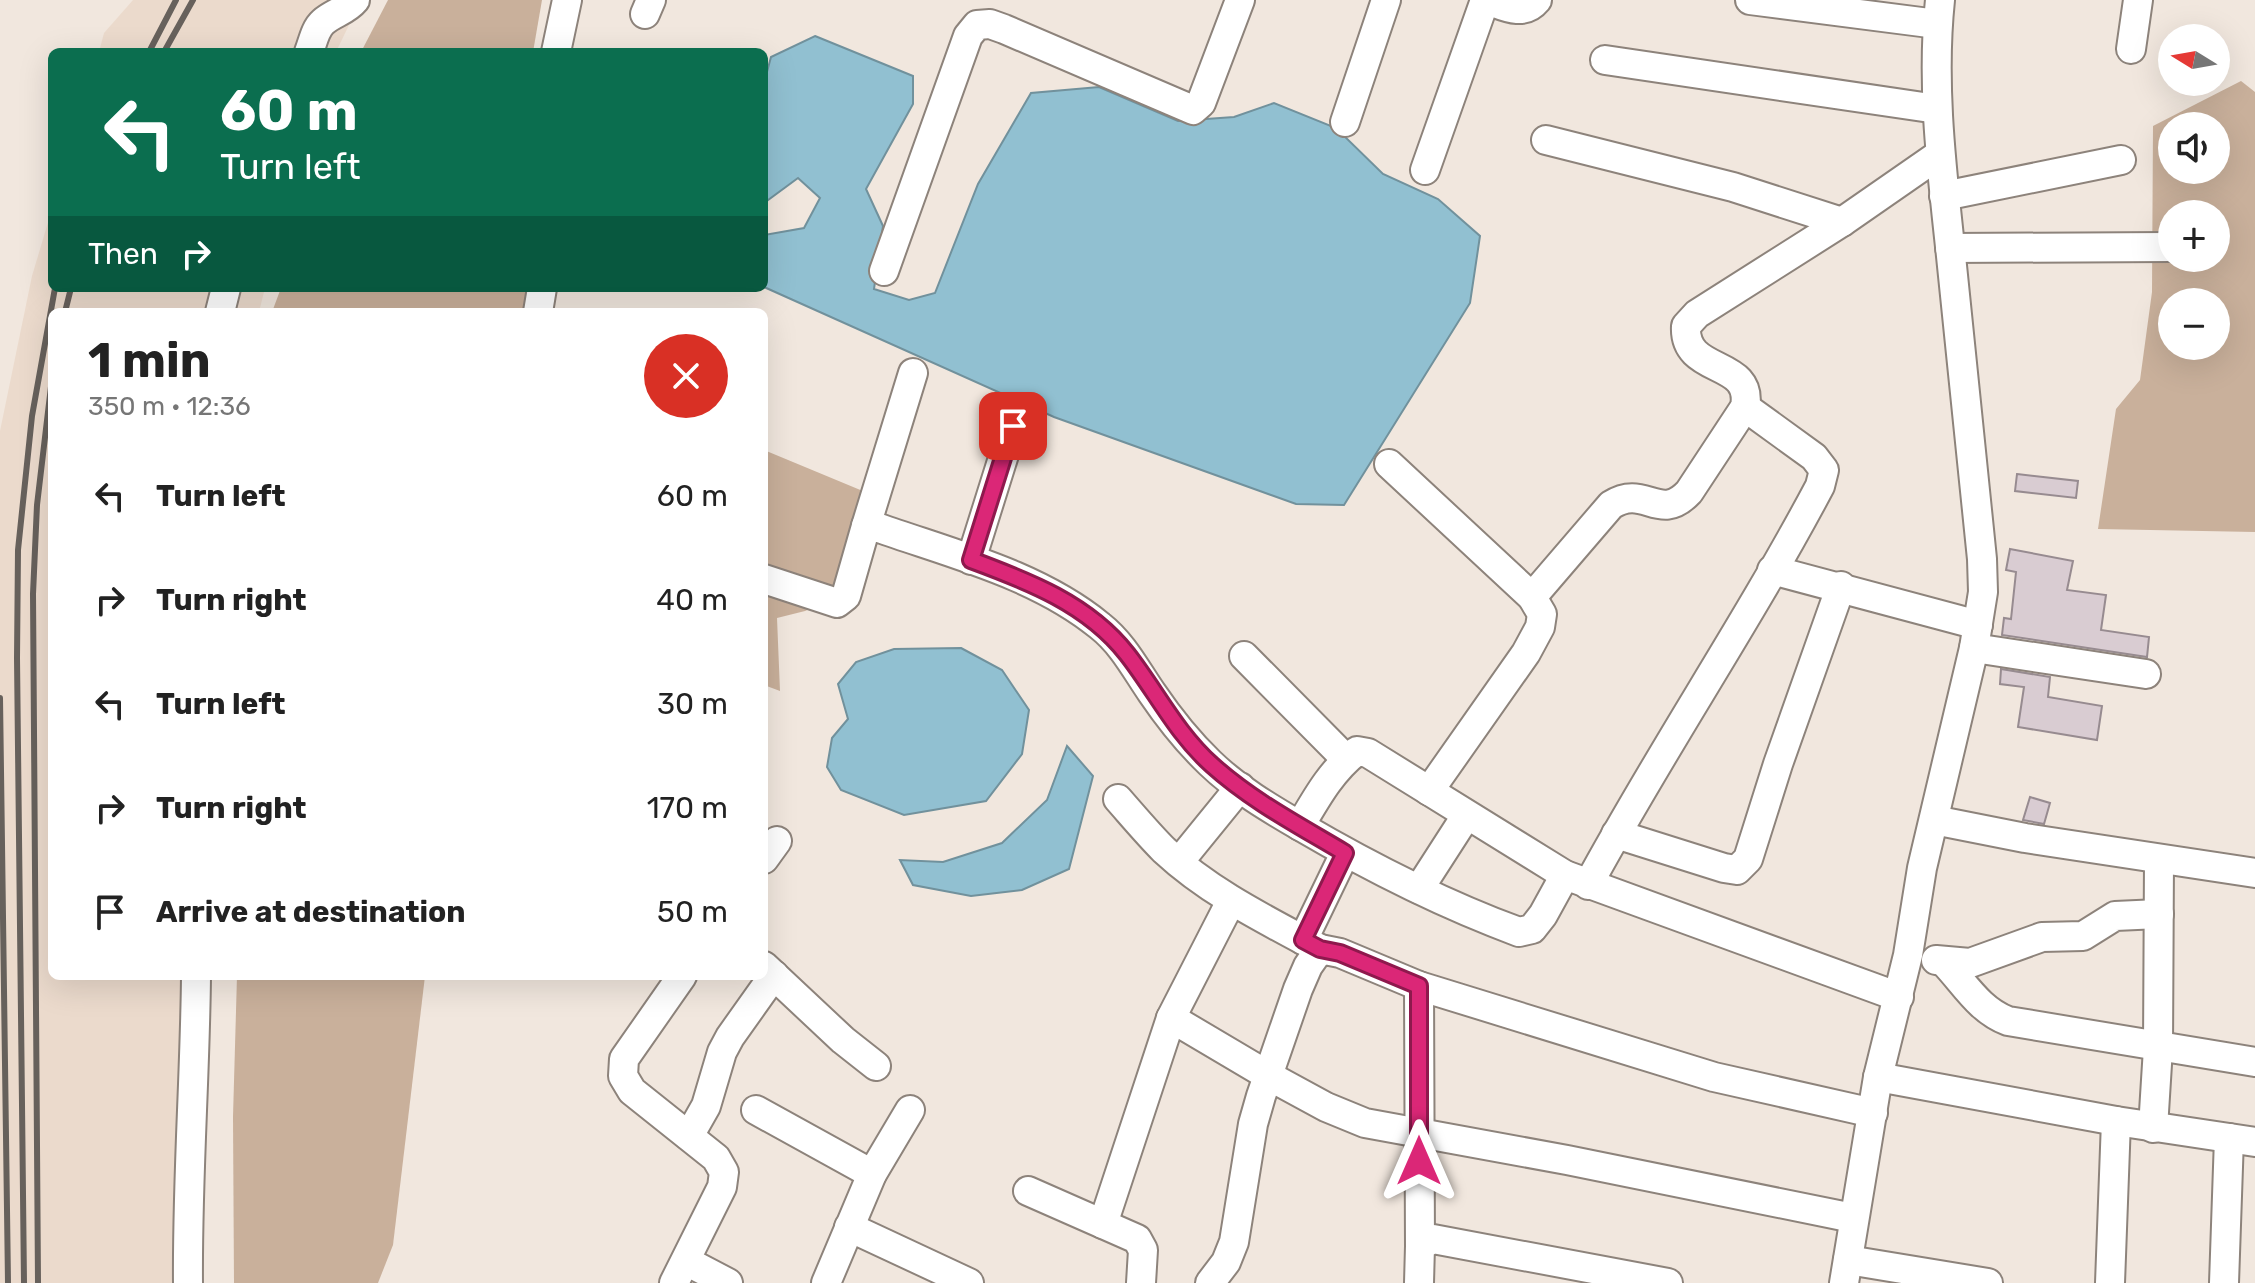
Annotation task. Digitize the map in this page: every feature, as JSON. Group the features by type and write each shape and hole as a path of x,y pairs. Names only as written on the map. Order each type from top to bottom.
{"street":[{"path":"310,48 324,20 345,10 355,0"},
{"path":"557,48 567,0"},
{"path":"884,271 968,36 977,25 990,24 1004,29 1193,110 1201,103 1240,0"},
{"path":"1345,122 1386,0"},
{"path":"1425,170 1486,0 1518,10 1527,9 1537,0"},
{"path":"1750,0 1938,12 1940,154 1983,592 1976,636 1922,868 1899,997 1878,1077 1846,1272 1988,1283"},
{"path":"2131,49 2138,0"},
{"path":"1605,60 1937,109"},
{"path":"1546,140 1733,187 1842,222"},
{"path":"1532,597 1611,505 1632,497 1667,507 1677,504 1689,492 1745,407 1747,394 1743,382 1694,353 1685,340 1686,326 1697,314 1842,222 1940,154"},
{"path":"1944,196 2121,160"},
{"path":"1950,248 2158,247"},
{"path":"768,580 837,603 846,596 913,373"},
{"path":"866,526 971,560 1038,587 1102,627 1127,654 1185,737 1212,765 1265,806 1345,853 1519,932 1532,929 1616,834 1723,660 1820,486 1824,470 1814,457 1745,407"},
{"path":"971,560 1013,426"},
{"path":"1389,464 1532,597 1542,614 1540,627 1519,664 1429,791"},
{"path":"1772,570 1841,586 1976,636 2146,674"},
{"path":"1616,834 1724,868 1737,870 1748,859 1841,586"},
{"path":"1244,656 1346,759"},
{"path":"1300,826 1326,783 1346,759 1357,751 1368,753 1466,816 1576,880 1899,997"},
{"path":"1179,862 1240,787"},
{"path":"1118,799 1164,850 1179,862 1231,901 1312,945 1340,953 1419,986 1714,1077 1873,1113"},
{"path":"1419,889 1466,816"},
{"path":"1934,820 2159,860 2255,873"},
{"path":"1210,1283 1226,1262 1234,1242 1253,1124 1345,853"},
{"path":"2153,1128 2158,1048 2159,860"},
{"path":"1103,1224 1171,1018 1231,901"},
{"path":"1908,955 1970,963 2042,937 2083,936 2115,916 2159,914"},
{"path":"1944,962 1992,1015 2008,1021 2255,1062"},
{"path":"769,971 843,1040 876,1066"},
{"path":"188,1283 196,980"},
{"path":"679,980 624,1059 623,1076 632,1091 716,1158 724,1172 722,1187 680,1272 728,1283"},
{"path":"689,1136 706,1106 722,1052 764,980"},
{"path":"1419,986 1419,1283"},
{"path":"1171,1018 1269,1076 1365,1123 1853,1218"},
{"path":"1878,1077 2153,1128 2248,1138 2224,1283"},
{"path":"756,1110 872,1174"},
{"path":"826,1283 872,1174 910,1110"},
{"path":"2110,1283 2116,1121"},
{"path":"1028,1191 1137,1239 1143,1250 1141,1283"},
{"path":"849,1227 969,1283"},
{"path":"1420,1246 1433,1239 1449,1241 1668,1283"}],"shaded area":[{"path":"133,0 361,0 338,48 100,48 104,33"},
{"path":"388,0 542,0 534,48 363,48"},
{"path":"2241,81 2255,92 2255,532 2098,529 2116,409 2140,380 2152,292 2153,126 2158,123 2158,184 2230,184 2230,112 2180,112 2212,96 2230,96 2230,87"},
{"path":"48,222 48,292 264,292 260,308 48,308 48,980 208,980 203,1283 0,1283 0,431 32,276"},
{"path":"280,292 538,292 540,308 274,308"},
{"path":"768,452 870,494 836,598 777,618 780,691 768,686"},
{"path":"237,980 425,980 393,1245 378,1283 234,1283 233,1117"}],"water":[{"path":"815,36 913,76 913,104 866,189 883,226 874,289 909,300 935,293 978,184 1031,93 1099,87 1178,121 1234,117 1274,103 1336,128 1383,174 1438,199 1480,236 1470,303 1344,505 1296,504 1054,417 768,289 768,234 804,228 820,198 798,178 768,200 768,68 771,57"},
{"path":"961,648 1002,670 1029,710 1022,754 986,801 904,815 841,790 827,767 832,738 848,719 838,684 856,662 894,649"},
{"path":"1067,746 1093,776 1069,869 1022,890 971,896 913,885 900,860 943,862 1002,843 1047,800"}],"building":[{"path":"2017,474 2078,481 2076,498 2015,491"},
{"path":"2010,549 2073,561 2067,590 2106,595 2101,630 2149,637 2147,657 2002,635 2004,618 2011,619 2016,572 2006,570"},
{"path":"2001,669 2050,677 2048,697 2102,706 2097,740 2018,727 2024,687 2000,684"},
{"path":"2030,797 2050,803 2044,824 2023,820"}],"railway":[{"path":"151,48 176,0"},
{"path":"166,48 193,0"},
{"path":"51,308 54,292"},
{"path":"66,308 70,292"},
{"path":"24,1283 18,550 32,416 48,327"},
{"path":"38,1283 33,594 37,505 48,412"},
{"path":"0,698 8,1283"}],"route":[{"path":"1013,426 971,560 1038,587 1102,627 1127,654 1185,737 1212,765 1265,806 1345,853 1303,940 1419,986 1419,1161"}]}
